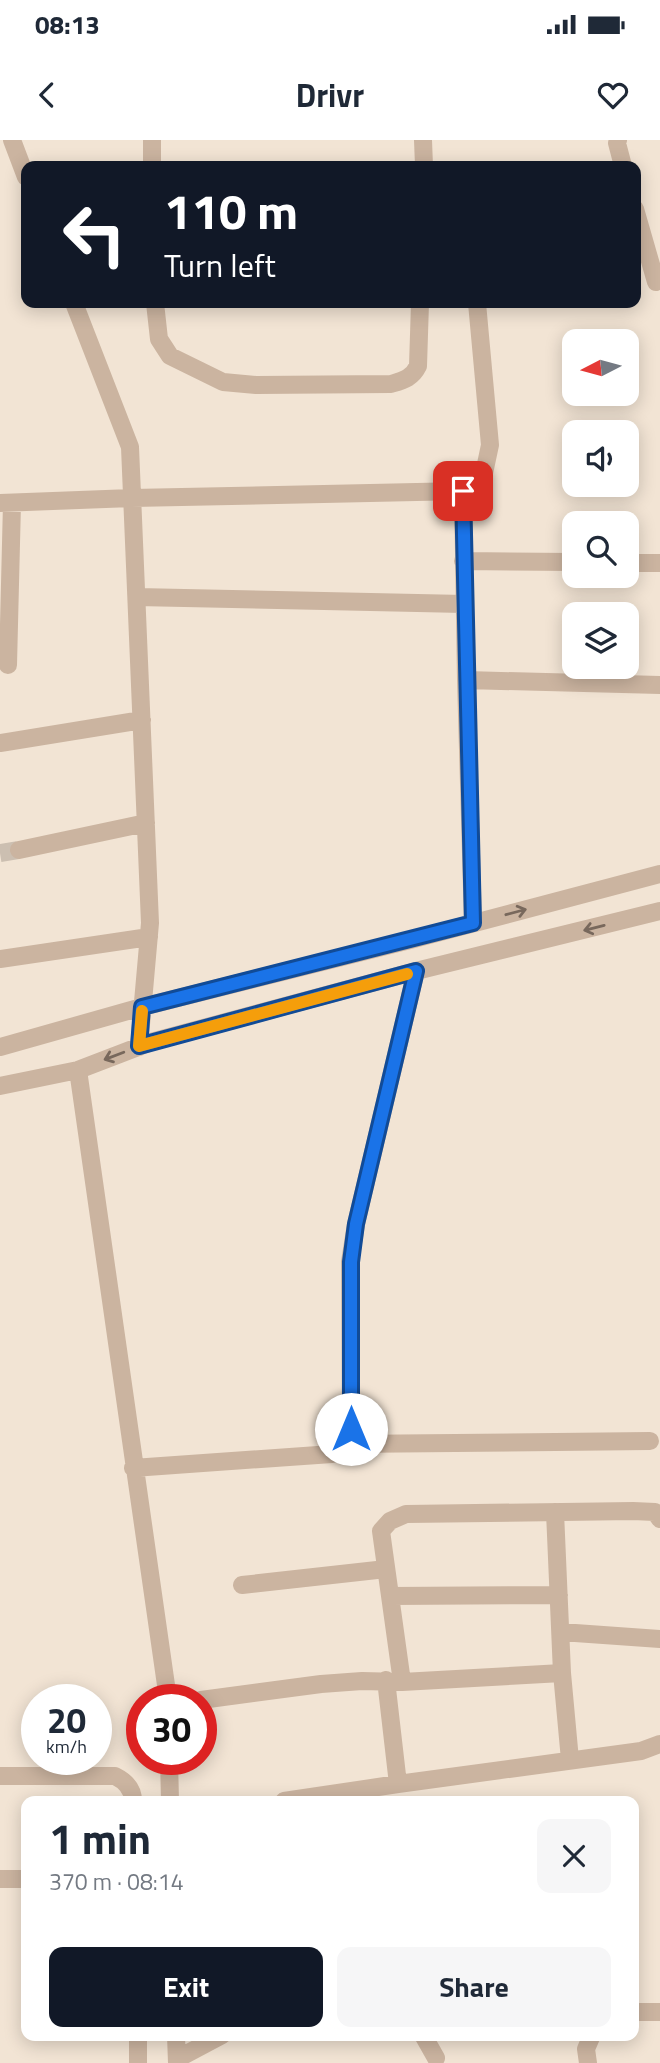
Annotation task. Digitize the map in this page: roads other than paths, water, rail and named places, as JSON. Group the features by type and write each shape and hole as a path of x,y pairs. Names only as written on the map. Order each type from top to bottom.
{"street":[{"path":"12,140 21,164"},
{"path":"152,140 152,161"},
{"path":"423,140 424,161"},
{"path":"618,140 622,161"},
{"path":"641,230 656,282"},
{"path":"76,308 130,447 149,937 139,1046"},
{"path":"156,308 159,339 170,356 223,382 256,385 391,384 406,380 414,374 418,366 420,308"},
{"path":"8,665 6,503 463,491 483,478 490,445 477,308"},
{"path":"463,491 473,923"},
{"path":"463,561 562,562"},
{"path":"639,563 660,563"},
{"path":"136,597 464,604"},
{"path":"466,681 660,685"},
{"path":"0,743 142,720"},
{"path":"19,849 146,823"},
{"path":"0,1047 142,1007 660,874"},
{"path":"0,1086 78,1070 139,1046 416,971 660,911"},
{"path":"0,959 149,937"},
{"path":"133,1468 332,1454 345,1444 351,1429 351,1262 356,1224 416,971"},
{"path":"78,1070 166,1684"},
{"path":"345,1444 650,1441"},
{"path":"555,1512 562,1673 570,1760"},
{"path":"398,1784 390,1596 381,1531 390,1521 406,1514 555,1512 655,1512 660,1520"},
{"path":"242,1585 386,1569"},
{"path":"390,1596 559,1595"},
{"path":"561,1632 660,1639"},
{"path":"217,1698 321,1684 562,1673"},
{"path":"318,1796 640,1751 660,1744"},
{"path":"169,1775 170,1796"},
{"path":"0,1776 115,1776 126,1782 133,1796"},
{"path":"0,1879 21,1879"},
{"path":"639,2012 660,2012"},
{"path":"138,2041 138,2063"},
{"path":"176,2041 177,2061 212,2041"},
{"path":"426,2041 436,2058"},
{"path":"588,2063 586,2049 589,2041"}],"tunnel":[{"path":"0,853 19,850"}]}
